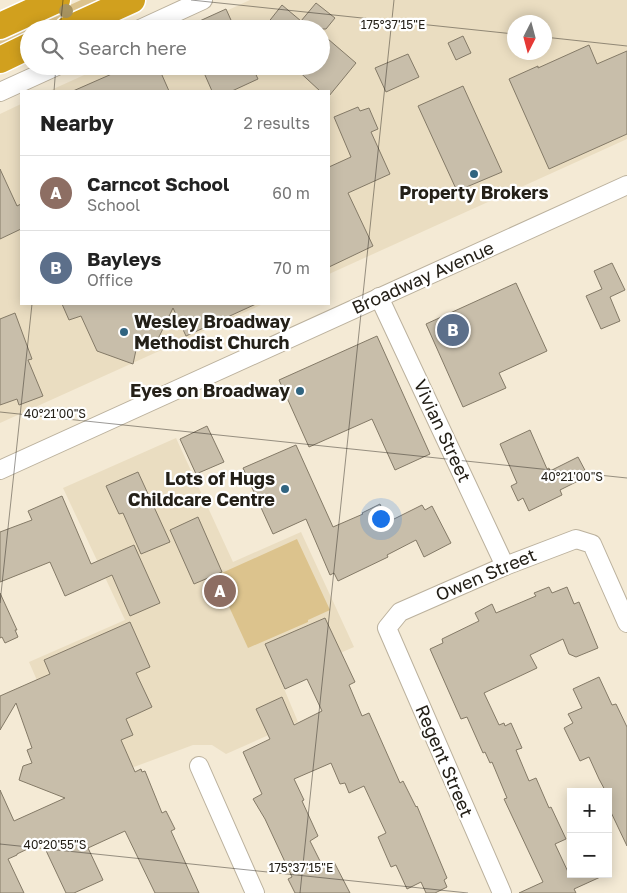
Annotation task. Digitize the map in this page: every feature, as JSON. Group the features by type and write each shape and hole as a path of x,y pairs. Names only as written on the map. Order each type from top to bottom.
{"highway":[{"path":"0,26 56,0"},
{"path":"102,20 132,0"},
{"path":"0,60 20,50"}],"street":[{"path":"160,20 203,0"},
{"path":"0,92 37,75"},
{"name":"Broadway Avenue","path":"0,470 627,185"},
{"name":"Vivian Street","path":"380,297 505,566"},
{"name":"Owen Street","path":"387,628 400,612 505,566 576,539 592,544 627,623"},
{"name":"Regent Street","path":"387,628 502,893"},
{"path":"199,766 255,893"}],"shaded area":[{"path":"81,0 105,0 62,20 37,20"},
{"path":"250,0 627,0 627,139 330,274 330,90 51,90 84,75 330,75 330,20 207,20"},
{"path":"20,28 20,39 0,48 0,37"},
{"path":"20,104 20,305 261,305 0,423 0,114"},
{"path":"176,438 233,562 301,532 354,647 280,679 298,722 226,754 212,745 193,745 83,786 29,662 125,620 63,488"},
{"path":"297,539 330,610 308,620 308,622 248,648 215,576"}],"building":[{"path":"316,3 335,18 330,24 330,20 302,20"},
{"path":"282,5 300,20 270,20"},
{"path":"226,9 231,20 202,20"},
{"path":"463,36 471,53 456,60 448,43"},
{"path":"330,41 356,63 330,95 330,90 319,90 303,75 330,75"},
{"path":"589,45 597,64 627,51 627,134 549,169 509,79"},
{"path":"408,54 419,77 386,92 375,68"},
{"path":"109,75 162,75 169,90 75,90"},
{"path":"205,75 256,75 258,79 234,90 212,90"},
{"path":"463,86 502,172 457,191 418,106"},
{"path":"358,107 360,111 369,108 378,129 371,132 390,174 348,193 373,246 330,267 330,167 351,157 334,117"},
{"path":"0,169 17,206 20,204 20,229 0,239"},
{"path":"612,263 625,290 610,297 620,321 601,329 586,296 602,289 594,271"},
{"path":"516,283 547,351 499,373 506,388 463,407 426,324"},
{"name":"Wesley Broadway Methodist Church","path":"62,305 254,305 186,336 173,308 157,341 136,350 133,364 97,351 81,316 69,320"},
{"path":"15,313 32,359 28,360 43,396 19,405 17,399 0,405 0,319"},
{"path":"377,336 430,454 395,470 372,419 309,447 279,380"},
{"path":"207,426 224,462 196,474 180,439"},
{"path":"530,430 547,469 549,468 550,471 578,457 588,476 560,490 562,495 529,511 523,498 518,501 511,486 517,483 500,444"},
{"path":"296,445 333,527 363,514 380,504 388,522 422,505 425,510 432,506 451,543 424,557 416,540 387,555 388,557 338,581 334,573 330,575 306,519 273,534 243,468"},
{"path":"138,472 170,542 141,554 123,513 119,514 106,486"},
{"path":"62,496 91,564 134,545 160,603 130,616 112,575 65,596 50,562 0,582 0,532 32,520 28,511"},
{"path":"198,517 222,572 194,584 170,530"},
{"path":"549,587 552,593 567,587 574,604 579,602 598,648 576,657 569,654 563,639 530,655 537,668 484,693 499,725 504,723 505,726 511,723 522,748 516,750 529,781 536,778 549,808 551,807 566,839 555,844 567,870 567,878 598,878 574,889 576,893 519,893 543,882 504,799 507,798 492,762 490,763 485,752 483,753 467,717 461,719 430,649 443,643 442,639 479,621 475,613 492,604 496,613 536,596 534,593"},
{"path":"0,593 17,630 15,630 18,637 5,643 2,637 0,638"},
{"path":"325,618 355,682 349,685 362,716 369,713 400,783 403,781 417,806 447,878 444,880 447,887 435,893 426,893 421,882 407,889 396,865 391,867 378,837 386,833 364,786 349,793 345,783 340,784 331,763 294,779 318,836 310,841 323,867 334,862 350,893 295,893 288,879 292,877 265,819 253,799 262,794 243,752 270,739 256,709 282,697 294,725 322,711 307,679 285,689 265,644"},
{"path":"130,622 150,667 136,673 152,707 126,719 133,735 121,740 135,772 141,769 142,772 145,771 162,813 166,811 175,829 171,831 199,893 155,893 125,831 88,848 103,880 74,893 66,893 42,842 8,859 24,893 0,893 0,790 14,821 65,798 19,780 23,766 32,763 27,750 32,748 16,703 0,730 0,696 50,674 44,660"},
{"path":"599,677 612,705 616,704 627,727 627,846 612,814 612,788 604,788 589,757 580,761 564,728 573,723 568,714 582,708 573,689"}],"place":[{"name":"Property Brokers","path":"474,174"},
{"name":"Bayleys","path":"453,330"},
{"name":"Wesley Broadway Methodist Church","path":"124,332"},
{"name":"Eyes on Broadway","path":"300,391"},
{"name":"Lots of Hugs Childcare Centre","path":"285,489"},
{"name":"Carncot School","path":"220,591"}]}
